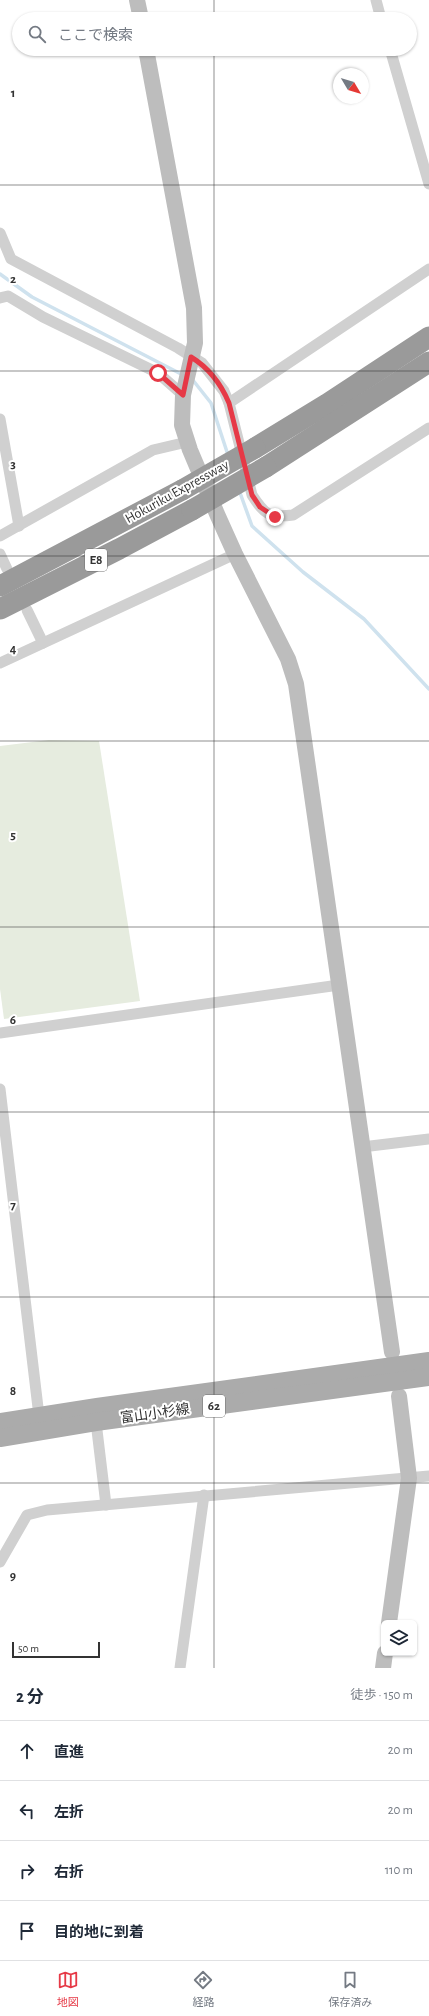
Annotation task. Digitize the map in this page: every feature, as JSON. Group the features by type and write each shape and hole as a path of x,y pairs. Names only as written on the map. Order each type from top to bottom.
{"highway":[{"name":"Hokuriku Expressway","path":"4,577 182,490 327,404 429,337"},
{"name":"Hokuriku Expressway","path":"0,609 192,510 266,467 429,362"}],"main road":[{"name":"富山小杉線","path":"0,1422 429,1361"},
{"name":"富山小杉線","path":"0,1438 96,1422 429,1377"}],"street":[{"path":"137,0 140,12"},
{"path":"376,0 379,12"},
{"path":"147,56 194,308 195,343 183,395 182,425 187,442 235,554 288,659 296,684 392,1352"},
{"path":"392,56 429,184"},
{"path":"0,233 11,259 17,263 190,362 209,370 224,391 229,403 252,495 260,507 275,517 293,515 429,428"},
{"path":"229,403 429,269"},
{"path":"0,298 8,296 43,316 158,373 183,395"},
{"path":"0,419 19,526"},
{"path":"0,536 153,450 187,442"},
{"path":"0,554 4,577"},
{"path":"0,662 235,554"},
{"path":"27,610 43,643"},
{"path":"0,1033 340,985"},
{"path":"0,1089 39,1416"},
{"path":"362,1147 429,1139"},
{"path":"389,1620 409,1478 399,1396"},
{"path":"96,1422 106,1505"},
{"path":"0,1562 27,1516 47,1510 429,1476"},
{"path":"180,1668 204,1495"},
{"path":"383,1668 385,1656"}],"shaded area":[{"path":"49,740 99,741 140,1001 4,1019 0,989 0,746"}],"waterway":[{"path":"0,274 32,297 183,375"},
{"path":"192,379 211,403 228,455"},
{"path":"239,490 252,526 303,572 364,619 429,689"}],"route":[{"path":"158,373 172,387 183,395 191,357 202,363 209,370 224,391 229,403 252,495 260,507 275,517"}]}
